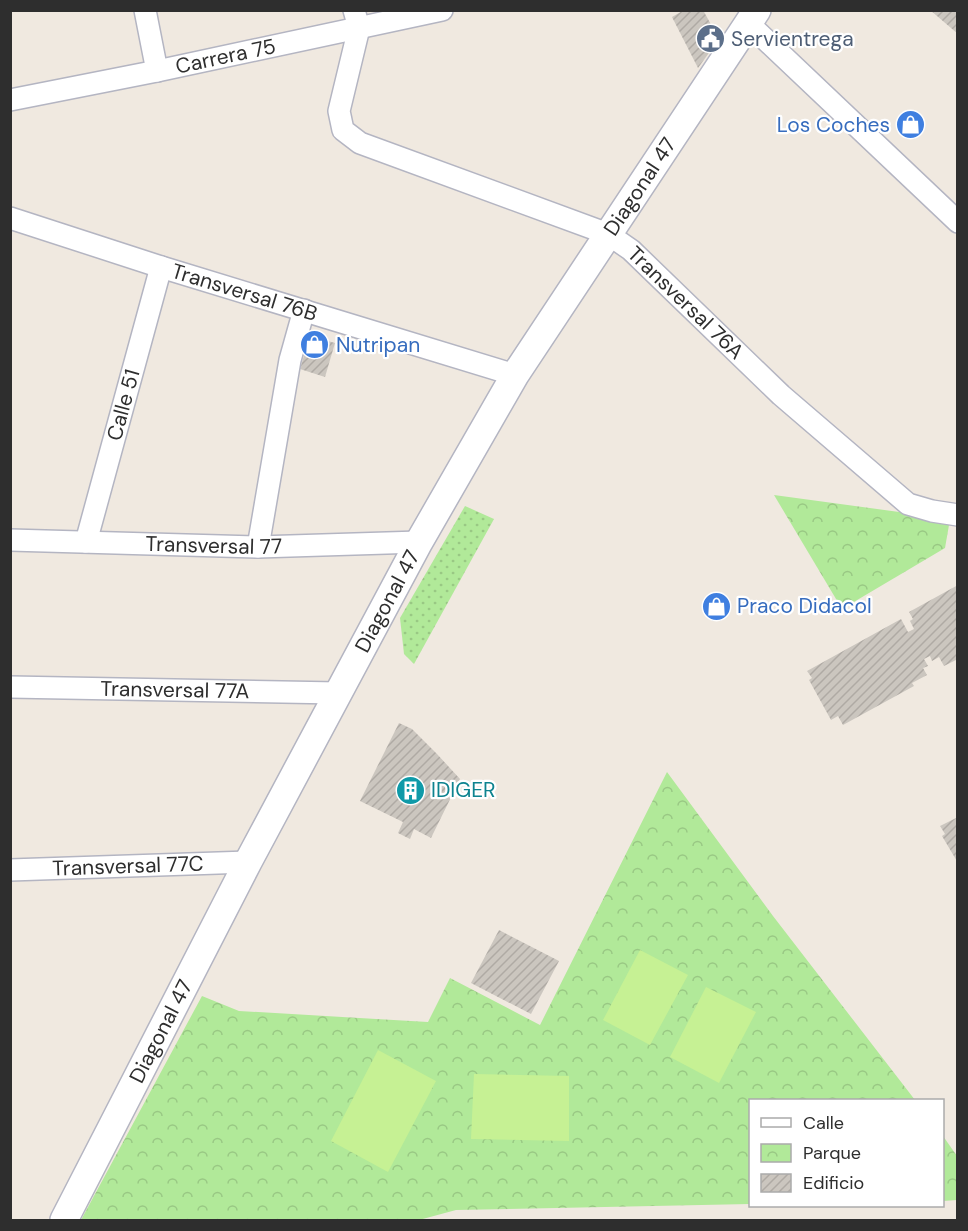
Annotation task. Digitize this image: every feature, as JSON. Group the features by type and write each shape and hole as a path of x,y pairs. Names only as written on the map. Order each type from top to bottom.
{"street":[{"path":"145,10 157,70"},
{"name":"Carrera 75","path":"10,99 157,70 357,19 442,10"},
{"path":"753,17 957,222"},
{"name":"Diagonal 47","path":"64,1221 248,862 418,542 515,375 753,17"},
{"name":"Transversal 76A","path":"357,19 339,111 343,130 360,143 608,234 631,250 780,394 908,504 932,512 957,515"},
{"name":"Transversal 76B","path":"10,218 161,267 515,375"},
{"name":"Calle 51","path":"86,543 161,267"},
{"path":"258,547 290,360 304,310"},
{"name":"Transversal 77","path":"10,540 258,547 418,542"},
{"name":"Transversal 77A","path":"10,687 338,693"},
{"name":"Transversal 77C","path":"10,870 248,862"}],"green space":[{"path":"774,495 936,517 949,525 945,548 842,609"},
{"path":"465,506 494,519 414,664 404,654 400,618"},
{"path":"667,772 773,916 914,1099 749,1099 749,1204 456,1210 419,1220 81,1220 202,996 239,1011 428,1022 450,978 540,1025"},
{"path":"640,950 688,975 650,1045 603,1020"},
{"path":"706,987 756,1012 719,1083 670,1057"},
{"path":"378,1050 436,1081 388,1172 331,1141"},
{"path":"474,1074 569,1076 569,1141 471,1139"},
{"path":"944,1137 957,1156 957,1200 944,1201"}],"building":[{"path":"684,10 703,10 719,39 698,68 672,17"},
{"path":"930,10 958,10 958,34"},
{"path":"310,336 335,343 325,377 300,369"},
{"path":"958,585 958,659 944,666 939,657 932,661 930,656 924,659 928,666 923,668 927,675 912,683 914,686 843,725 838,716 831,720 809,680 812,678 807,671 901,619 908,632 914,629 910,621 913,619 909,612"},
{"name":"IDIGER","path":"399,723 412,729 460,779 431,838 414,829 410,839 398,833 403,822 360,801"},
{"path":"958,817 958,863 942,836 945,834 940,826"},
{"path":"499,930 559,961 531,1014 471,983"}],"place":[{"name":"Servientrega","path":"710,39"},
{"name":"Los Coches","path":"911,125"},
{"name":"Nutripan","path":"315,345"},
{"name":"Praco Didacol","path":"716,606"},
{"name":"IDIGER","path":"410,790"}]}
